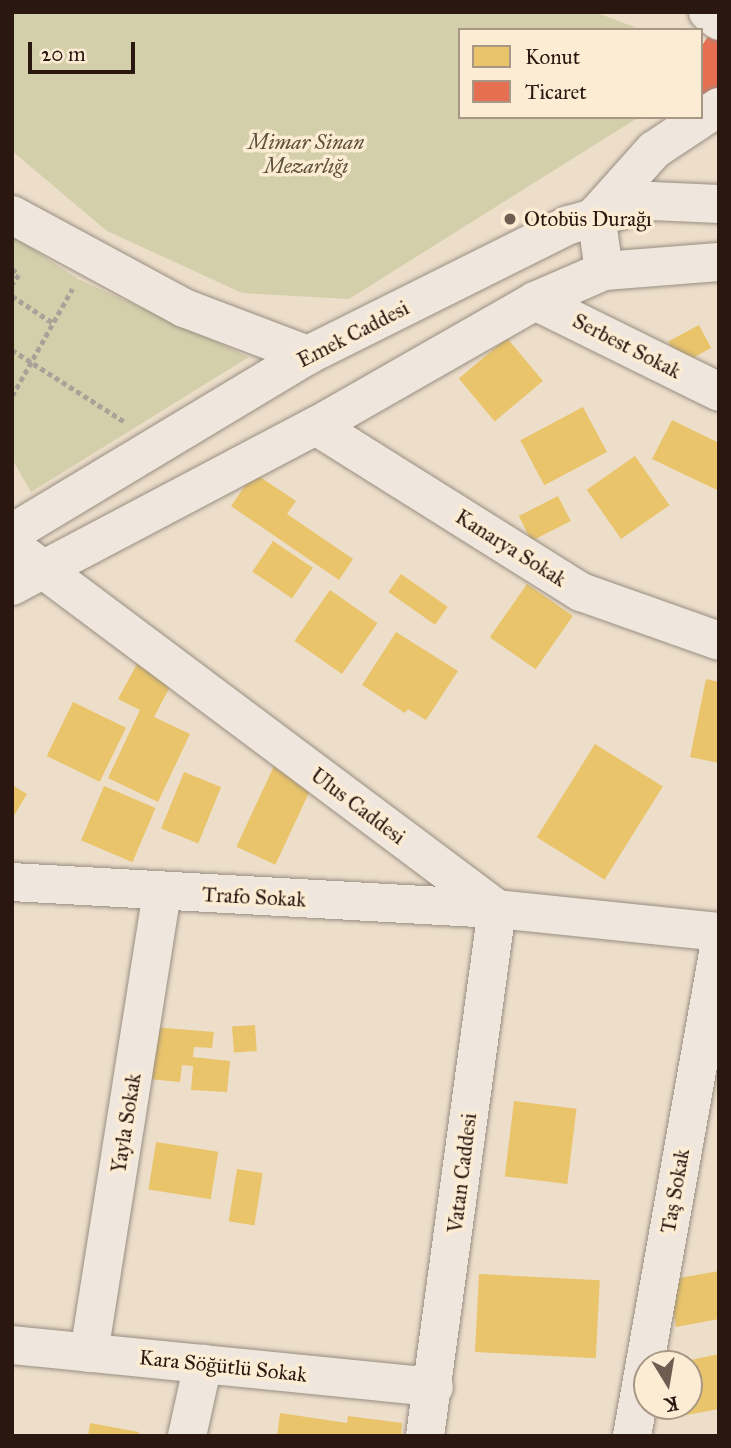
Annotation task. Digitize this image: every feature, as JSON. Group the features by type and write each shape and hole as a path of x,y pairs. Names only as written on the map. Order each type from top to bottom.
{"street":[{"path":"708,12 719,21"},
{"path":"703,118 719,107"},
{"path":"604,271 596,215 654,150 701,119"},
{"name":"Emek Caddesi","path":"12,533 308,355 596,215 652,201 719,204"},
{"path":"12,215 184,308 308,355"},
{"path":"21,567 316,426 535,300 604,271 719,262"},
{"name":"Serbest Sokak","path":"535,300 719,392"},
{"name":"Kanarya Sokak","path":"316,426 580,592 719,641"},
{"name":"Ulus Caddesi","path":"21,567 497,909"},
{"name":"Trafo Sokak","path":"12,881 162,892 497,909"},
{"name":"Yayla Sokak","path":"89,1353 162,892"},
{"path":"497,909 719,932"},
{"name":"Vatan Caddesi","path":"425,1436 434,1387 497,909"},
{"name":"Taş Sokak","path":"632,1436 719,947"},
{"name":"Kara Söğütlü Sokak","path":"12,1345 434,1387"},
{"path":"187,1436 202,1364"}],"path":[{"path":"12,269 19,275 12,285"},
{"path":"12,396 78,279"},
{"path":"12,296 53,323"},
{"path":"12,350 135,428"}],"green space":[{"name":"Mimar Sinan Mezarlığı","path":"12,12 595,12 637,28 458,28 458,119 636,119 349,299 242,293 107,231 12,151"},
{"path":"12,236 78,279 249,357 31,492 12,459"}],"building: Konut":[{"path":"699,325 711,348 680,364 668,341"},
{"path":"507,338 543,381 495,421 459,378"},
{"path":"583,407 607,452 544,485 520,440"},
{"path":"672,420 719,443 719,491 652,459"},
{"path":"635,456 669,505 621,539 587,490"},
{"path":"254,473 296,501 287,514 353,559 339,580 231,506"},
{"path":"558,496 571,521 532,541 519,516"},
{"path":"273,541 313,568 292,599 252,572"},
{"path":"401,574 448,607 435,625 388,592"},
{"path":"527,584 573,616 536,669 490,637"},
{"path":"330,590 378,623 342,674 294,641"},
{"path":"396,632 458,671 426,720 408,709 405,713 362,685"},
{"path":"138,662 173,681 154,717 190,734 158,802 108,778 140,710 118,699"},
{"path":"706,679 719,682 719,763 690,757"},
{"path":"73,702 126,728 100,782 47,756"},
{"path":"595,744 663,786 605,880 537,837"},
{"path":"274,766 313,784 275,865 236,847"},
{"path":"184,772 221,787 198,844 161,829"},
{"path":"12,785 27,794 12,819"},
{"path":"104,786 156,808 132,862 81,840"},
{"path":"255,1025 257,1051 234,1053 232,1027"},
{"path":"154,1027 214,1032 212,1048 194,1047 193,1057 230,1061 227,1092 191,1090 193,1066 182,1065 180,1082 149,1079"},
{"path":"514,1101 577,1109 567,1184 505,1176"},
{"path":"156,1142 218,1152 211,1199 148,1189"},
{"path":"237,1169 263,1173 254,1225 229,1221"},
{"path":"719,1271 719,1319 676,1327 668,1280"},
{"path":"479,1274 600,1280 596,1358 475,1352"},
{"path":"719,1354 719,1409 703,1412 703,1357"},
{"path":"280,1413 347,1423 348,1416 402,1423 401,1436 277,1436"},
{"path":"90,1423 139,1432 138,1436 88,1436"}],"building: Ticaret":[{"path":"709,35 719,40 719,88 703,95 703,44"}],"place":[{"name":"Otobüs Durağı","path":"510,219"}]}
